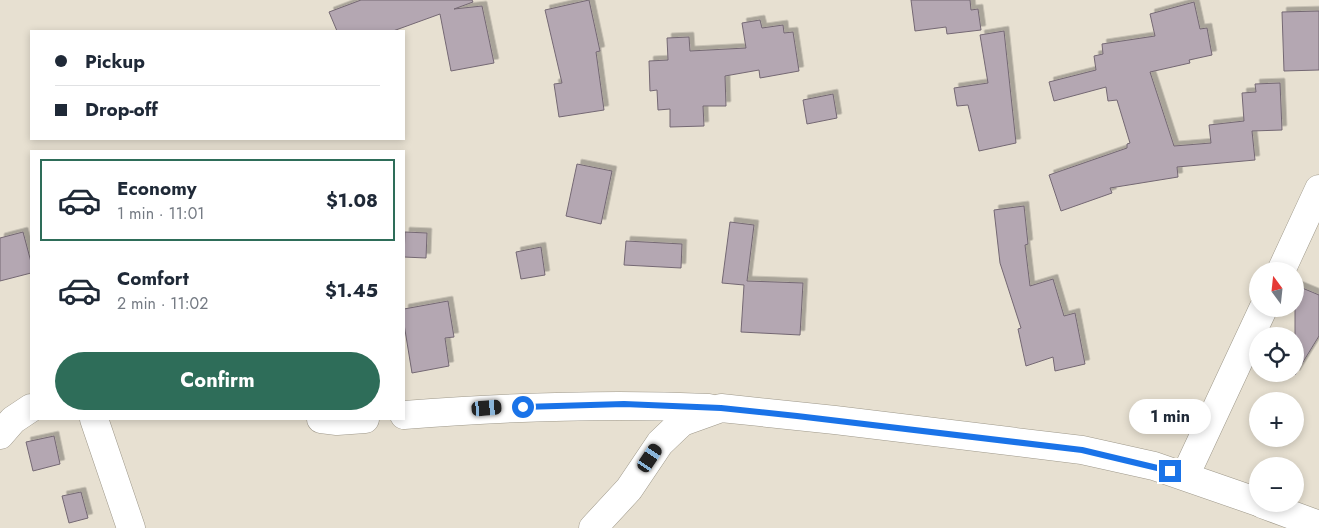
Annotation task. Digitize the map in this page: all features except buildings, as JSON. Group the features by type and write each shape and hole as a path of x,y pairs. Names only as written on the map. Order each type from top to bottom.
{"street":[{"path":"1284,262 1319,189"},
{"path":"1185,476 1259,318"},
{"path":"405,415 504,407 624,404 721,408 1082,450 1154,466 1249,499"},
{"path":"593,528 629,489 660,443 682,422 721,408"},
{"path":"0,435 13,420 30,409"},
{"path":"94,420 131,528"},
{"path":"329,420 351,420"},
{"path":"1284,512 1319,525"}],"route":[{"path":"523,407 624,404 721,408 1082,450 1170,471"}]}
